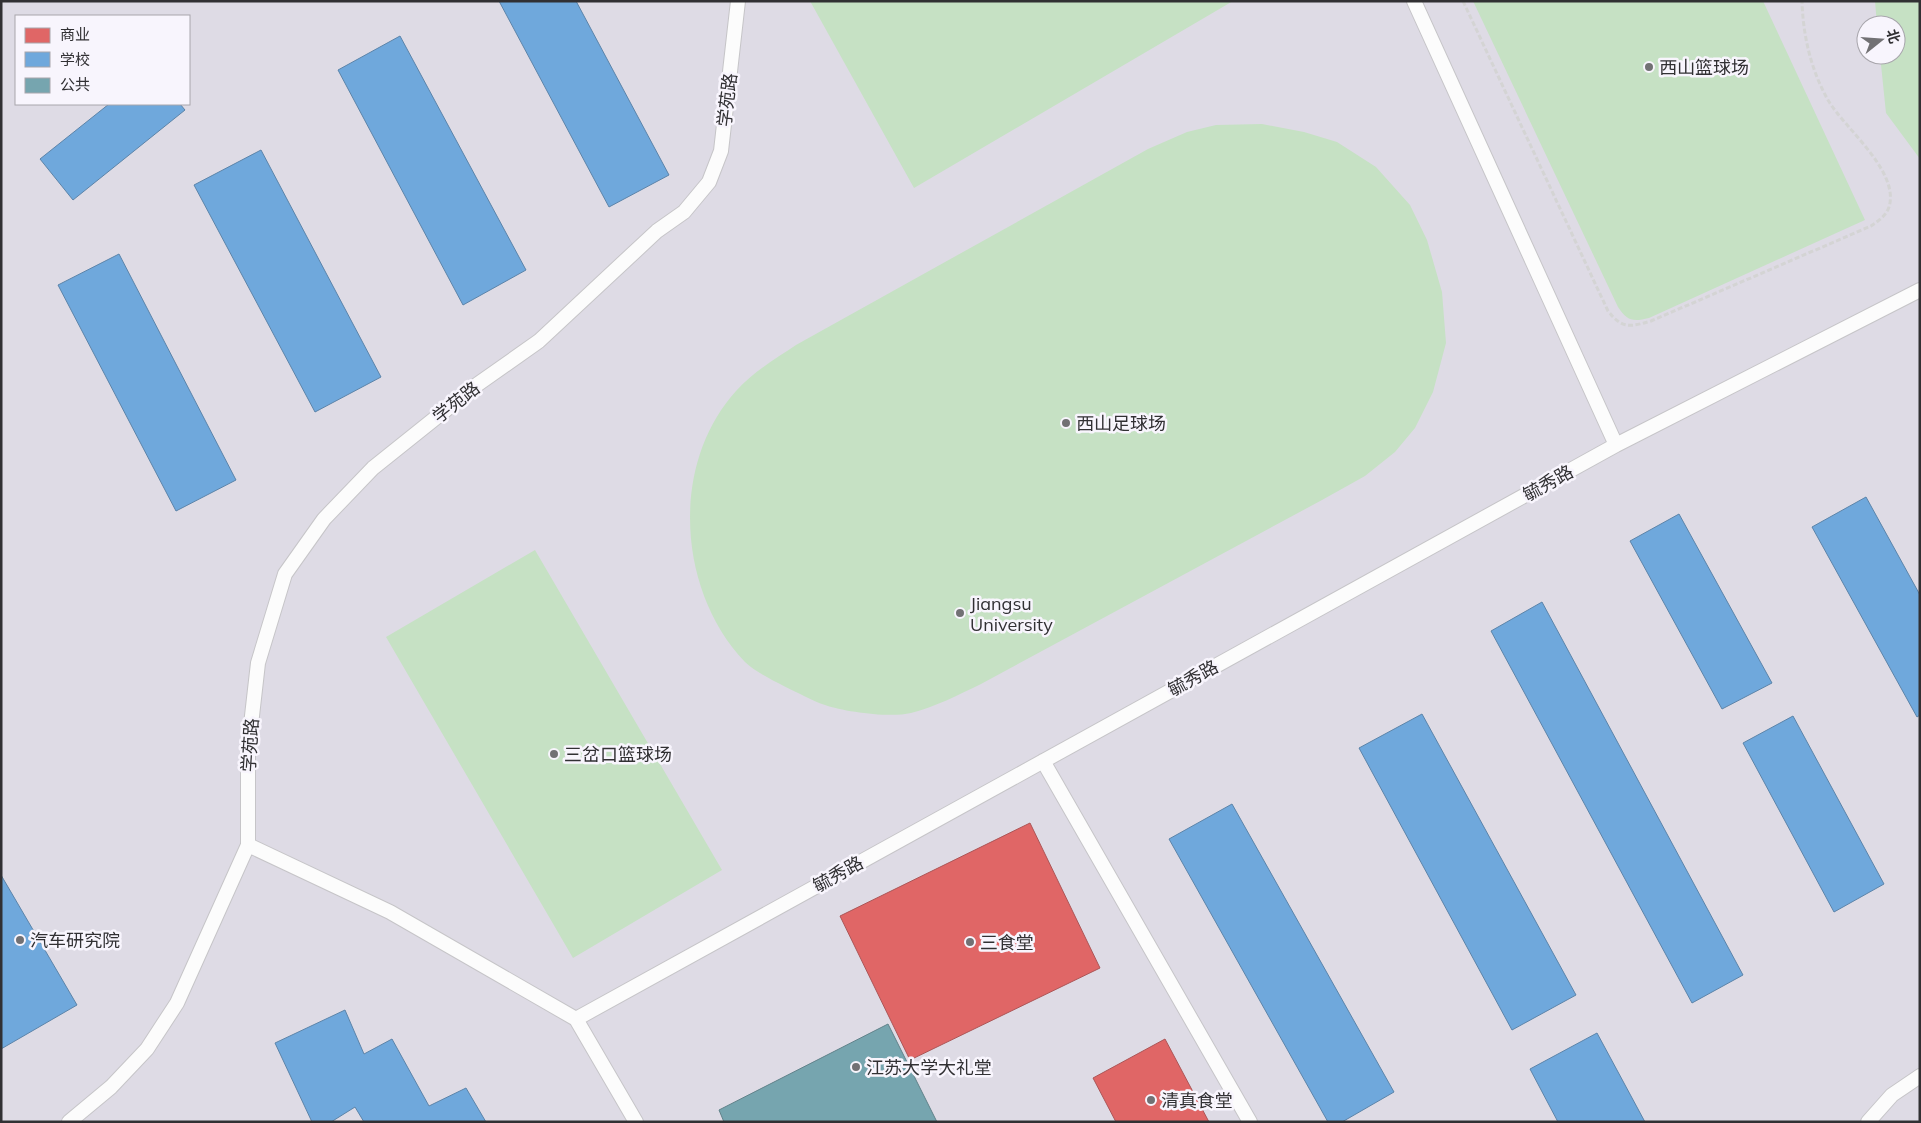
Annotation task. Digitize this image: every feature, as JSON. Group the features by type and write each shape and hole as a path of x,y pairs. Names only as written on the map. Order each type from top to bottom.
{"lane":[{"name":"学苑路","path":"248,845 248,751 258,663 286,574 324,519 373,468 478,384 539,340 657,231 684,212 709,182 721,151 738,1"},
{"path":"1414,1 1616,445"},
{"name":"毓秀路","path":"576,1019 1616,445 1920,290"},
{"path":"1043,761 1250,1122"},
{"path":"70,1122 111,1088 147,1049 178,1003 248,845 390,912 576,1019 636,1122"},
{"path":"1868,1122 1892,1095 1920,1076"}],"path":[{"path":"1463,1 1608,311 1617,322 1624,326 1651,321 1871,226 1882,218 1889,207 1886,177 1877,162 1829,102 1817,78 1807,48 1802,21 1802,1"}],"shaded area":[{"name":"Jiangsu University","path":"1,1 1920,1 1920,1122 1,1122"}],"green space":[{"path":"810,1 1233,1 914,188"},
{"name":"西山篮球场","path":"1473,1 1763,1 1865,220 1649,318 1635,320 1628,318 1618,307"},
{"path":"1875,1 1920,1 1920,159 1886,113 1881,65 1906,65 1906,15 1876,15"},
{"name":"西山足球场","path":"1262,124 1304,132 1337,142 1376,167 1410,205 1427,240 1442,292 1446,343 1433,392 1415,428 1395,452 1365,476 981,684 911,713 880,715 834,708 781,685 750,667 723,633 706,601 695,565 690,528 692,491 700,455 714,421 736,391 757,372 796,345 1148,149 1187,132 1216,125"},
{"name":"三岔口篮球场","path":"535,550 722,870 573,958 386,637"}],"building: 商业":[{"name":"三食堂","path":"1030,823 1100,968 910,1060 840,916"},
{"name":"清真食堂","path":"1165,1039 1209,1122 1116,1122 1093,1078"}],"building: 学校":[{"path":"499,1 576,1 669,175 609,207"},
{"path":"400,36 526,270 463,305 338,70"},
{"path":"108,105 181,105 185,110 73,200 40,159"},
{"path":"261,150 381,377 315,412 194,185"},
{"path":"119,254 236,480 176,511 58,285"},
{"path":"1866,497 1920,595 1920,715 1917,717 1812,527"},
{"path":"1679,514 1772,683 1722,709 1630,541"},
{"path":"1542,602 1743,975 1692,1003 1491,631"},
{"path":"1422,714 1576,995 1512,1030 1359,748"},
{"path":"1793,716 1884,884 1834,912 1743,743"},
{"path":"1232,804 1394,1092 1342,1122 1328,1122 1169,839"},
{"name":"汽车研究院","path":"1,875 77,1005 1,1049"},
{"path":"345,1010 364,1054 392,1039 429,1106 466,1088 486,1122 364,1122 355,1107 331,1122 312,1122 275,1043"},
{"path":"1597,1033 1645,1122 1558,1122 1530,1069"}],"building: 公共":[{"name":"江苏大学大礼堂","path":"888,1024 937,1122 724,1122 719,1110"}],"place":[{"name":"西山篮球场","path":"1649,67"},
{"name":"西山足球场","path":"1066,423"},
{"name":"Jiangsu University","path":"960,613"},
{"name":"三岔口篮球场","path":"554,754"},
{"name":"汽车研究院","path":"20,940"},
{"name":"三食堂","path":"970,942"},
{"name":"江苏大学大礼堂","path":"856,1067"},
{"name":"清真食堂","path":"1151,1100"}]}
